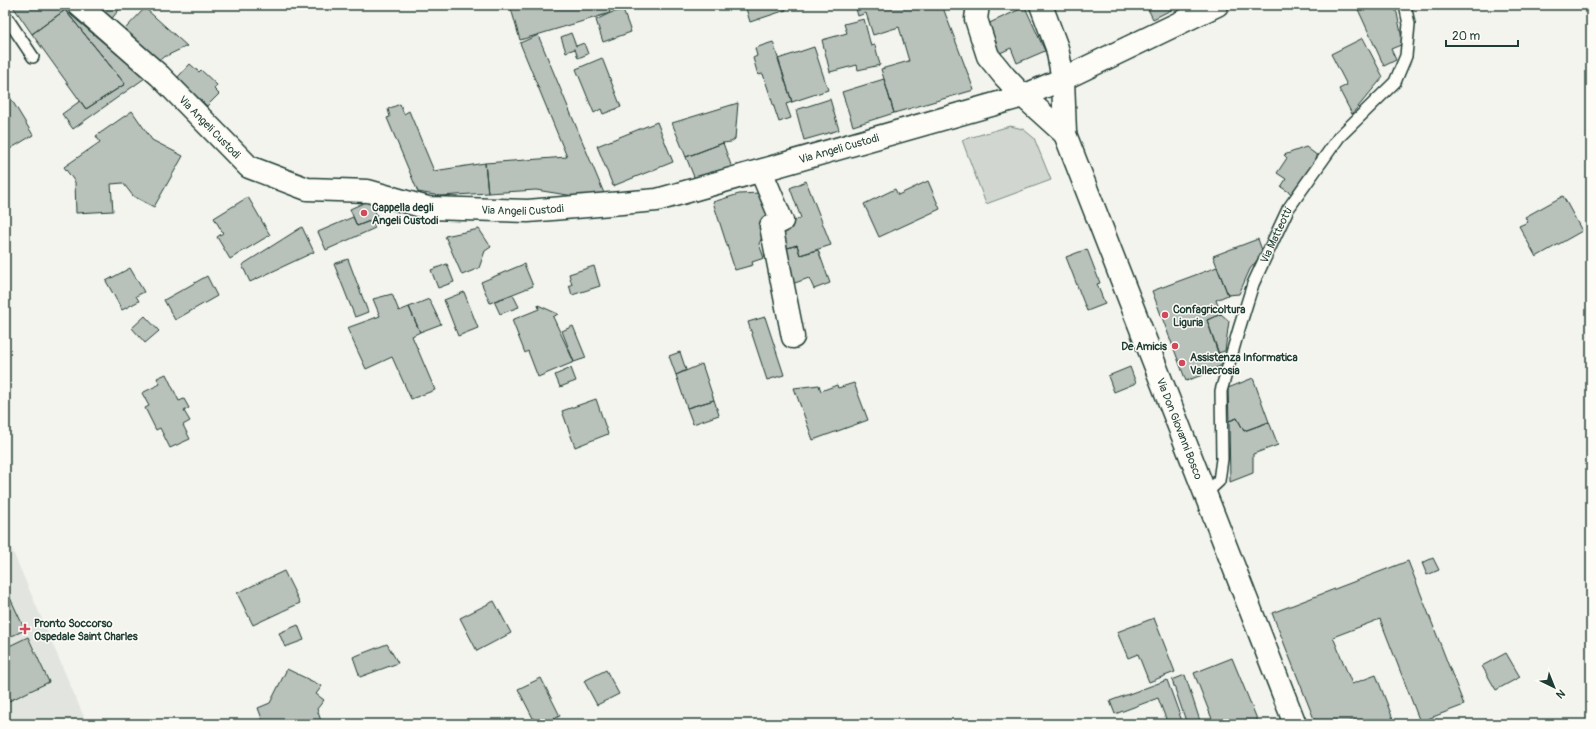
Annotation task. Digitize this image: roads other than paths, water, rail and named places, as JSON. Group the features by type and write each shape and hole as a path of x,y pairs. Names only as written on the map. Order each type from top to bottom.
{"street":[{"name":"Via Angeli Custodi","path":"79,5 160,76 250,168 307,189 368,191 428,208 528,211 657,200 1023,96"},
{"name":"Via Don Giovanni Bosco","path":"978,5 976,19 988,56 1023,96 1064,134"},
{"name":"Via Don Giovanni Bosco","path":"1041,5 1057,48 1063,79 1064,134 1205,494 1288,721"},
{"path":"1023,96 1063,79 1217,5"},
{"path":"761,171 782,221 771,226 793,337"}],"lane":[{"name":"Via Matteotti","path":"1205,494 1219,481 1222,459 1221,391 1254,284 1288,209 1339,137 1395,82 1406,56 1409,24 1405,5"},
{"path":"5,15 33,57"}],"place":[{"name":"Cappella degli Angeli Custodi","path":"364,213"},
{"name":"Confagricoltura Liguria","path":"1165,315"},
{"name":"De Amicis","path":"1175,346"},
{"name":"Assistenza Informatica Vallecrosia","path":"1182,363"},
{"name":"Pronto Soccorso Ospedale Saint Charles","path":"25,629"}]}
